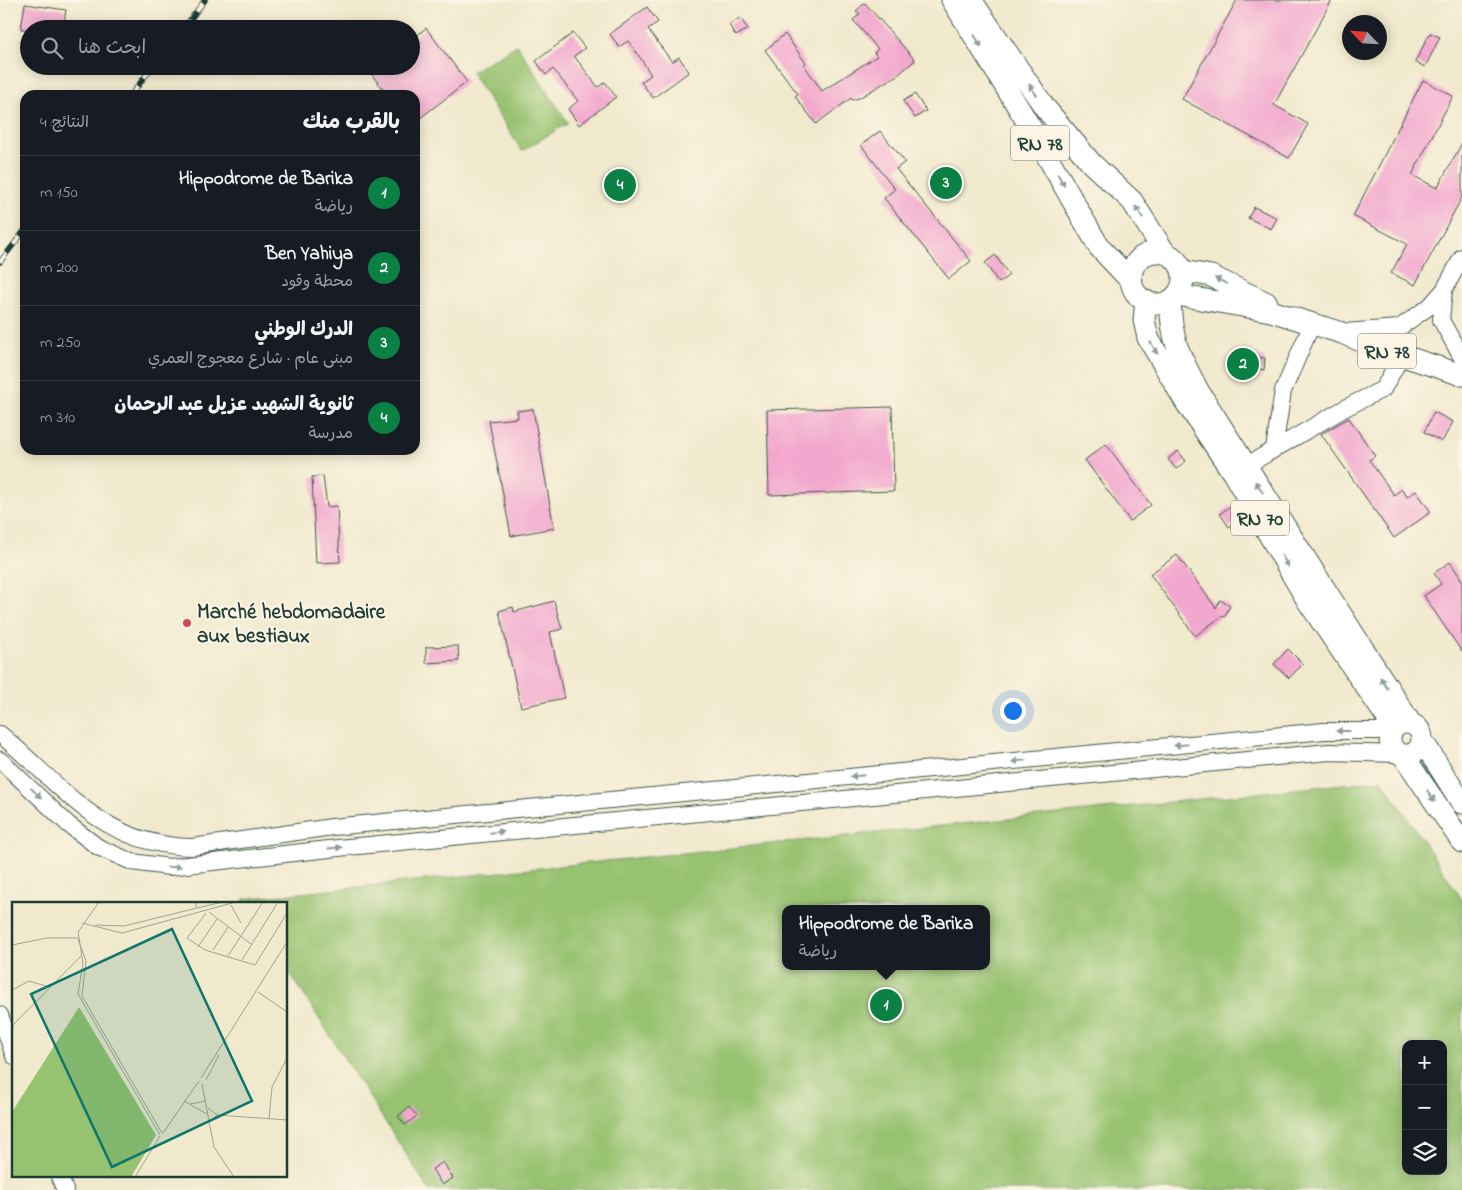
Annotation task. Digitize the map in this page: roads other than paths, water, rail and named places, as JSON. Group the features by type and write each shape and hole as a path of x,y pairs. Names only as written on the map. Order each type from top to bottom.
{"main road":[{"name":"RN 78","path":"952,0 1034,132 1098,247 1132,282"},
{"name":"RN 78","path":"971,0 1046,109 1092,164 1132,201 1166,253"},
{"path":"1157,251 1166,253 1179,263 1183,271 1184,280 1173,298 1162,304 1146,301 1139,297 1132,282 1135,265 1140,258 1157,251"},
{"name":"RN 78","path":"1183,271 1211,276 1312,324"},
{"name":"RN 78","path":"1173,298 1270,310 1342,332 1402,356 1462,375"},
{"name":"RN 70","path":"1173,298 1171,331 1176,350 1239,469 1404,731 1462,803"},
{"name":"RN 70","path":"1146,301 1144,320 1148,338 1185,401 1239,469"},
{"path":"1404,731 1418,750 1401,754 1462,842"}],"street":[{"path":"1342,332 1399,328 1430,306 1444,290 1462,257"},
{"path":"1444,290 1441,320 1462,358"},
{"path":"1274,449 1283,391 1312,324"},
{"path":"1239,469 1347,407 1383,389 1402,356"},
{"path":"0,734 84,810 112,828 143,841 192,847 382,822 1324,731 1404,731"},
{"path":"0,760 69,825 98,847 132,862 169,867 348,847 1319,753 1383,752 1401,754"},
{"path":"0,1015 8,1052"},
{"path":"60,1178 65,1190"}],"railway":[{"path":"190,20 205,0"},
{"path":"135,90 146,75"},
{"path":"0,262 20,236"}],"place":[{"name":"الدرك الوطني","path":"946,183"},
{"name":"ثانوية الشهيد عزيل عبد الرحمان","path":"620,185"},
{"name":"Ben Yahiya","path":"1243,364"},
{"name":"Marché hebdomadaire aux bestiaux","path":"187,623"},
{"name":"Hippodrome de Barika","path":"886,1005"}]}
